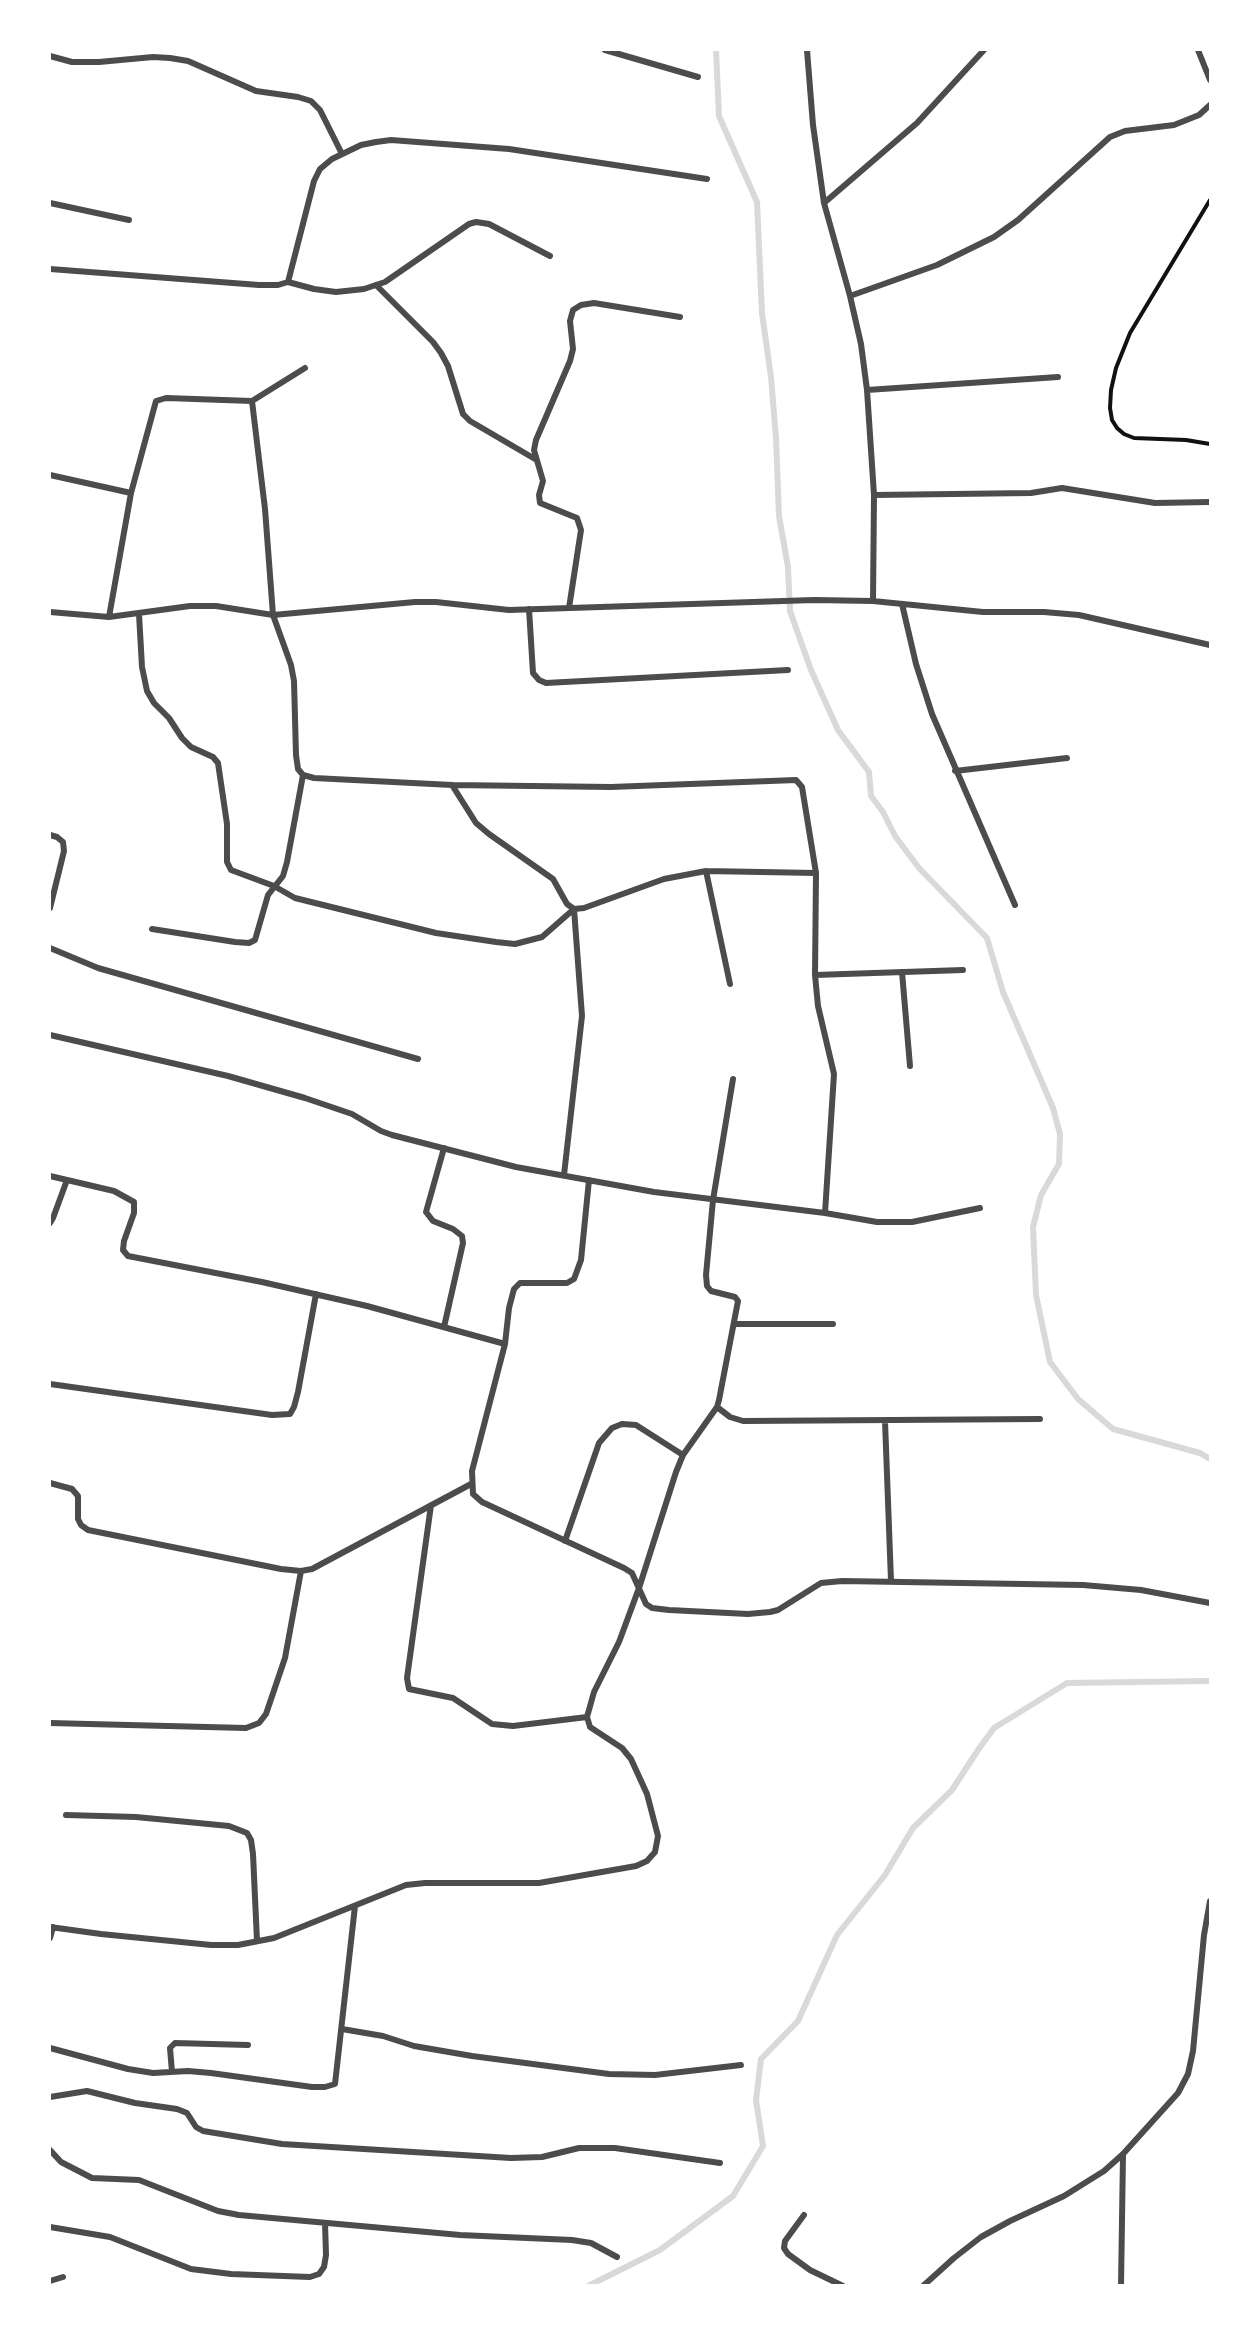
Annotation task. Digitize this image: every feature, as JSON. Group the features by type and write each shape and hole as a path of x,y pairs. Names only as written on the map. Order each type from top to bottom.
{"street":[{"path":"605,50 698,77"},
{"path":"807,50 813,125 824,203 850,296 861,344 867,390 874,495 873,601"},
{"path":"824,203 917,123 984,50"},
{"path":"1198,50 1210,80"},
{"path":"50,56 72,62 171,58 188,61 256,91 311,101 320,110 342,154"},
{"path":"850,296 937,265 994,237 1018,220 1110,137 1125,131 1174,125 1199,115 1210,105"},
{"path":"288,282 314,181 320,169 332,159 361,145 391,140 509,149 706,179"},
{"path":"50,203 129,220"},
{"path":"50,269 260,285 278,285 288,282 336,292 385,282 469,224 477,222 489,224 550,256"},
{"path":"376,285 433,342 441,353 448,366 464,414 470,420 536,459"},
{"path":"569,608 580,530 577,518 540,503 542,471 534,450 536,440 570,361 573,350 570,321 573,310 580,305 594,303 680,317"},
{"path":"109,617 131,493 156,401 166,398 252,401 305,368"},
{"path":"867,390 1058,377"},
{"path":"252,401 265,509 273,615 291,665 294,681 296,755 298,769 303,775 314,778 452,785 611,787 796,780 802,787 816,873 815,975 818,1006 834,1074 825,1213"},
{"path":"50,475 131,493"},
{"path":"874,495 1031,494 1062,488 1155,503 1210,501"},
{"path":"50,612 109,617 190,606 216,606 273,615 415,602 509,610 814,600 873,601 997,613 1044,612 1079,615 1210,645"},
{"path":"902,604 916,664 932,714 1015,905"},
{"path":"529,609 532,673 546,683 788,670"},
{"path":"139,614 142,667 147,691 154,704 169,718 182,738 191,747 213,757 218,763 226,824 227,862 231,870 274,886 295,898 436,933 515,944 542,937 574,909"},
{"path":"955,771 1067,758"},
{"path":"152,929 249,943 255,940 268,895 283,876 303,775"},
{"path":"452,785 477,823 553,879 567,904 574,909 584,909 664,879 706,871 816,873"},
{"path":"50,835 63,842 64,851 50,908"},
{"path":"706,871 730,984"},
{"path":"564,1176 582,1017 574,909"},
{"path":"50,948 98,968 418,1059"},
{"path":"815,975 963,970"},
{"path":"902,972 910,1066"},
{"path":"50,1035 228,1076 352,1114 381,1131 516,1167 564,1176 654,1192 896,1224 980,1208"},
{"path":"50,1938 51,1927 211,1945 237,1945 274,1938 406,1885 425,1882 532,1883 636,1866 647,1861 655,1852 658,1836 647,1794 631,1759 622,1748 590,1727 587,1717 594,1692 619,1642 639,1588 683,1455 717,1407 735,1324 738,1299 714,1293 707,1286 706,1275 713,1200 733,1079"},
{"path":"444,1148 426,1212 433,1221 462,1236 464,1243 444,1327"},
{"path":"50,1176 114,1191 134,1202 134,1213 123,1250 128,1256 316,1294 505,1344"},
{"path":"50,1223 67,1180"},
{"path":"589,1180 584,1239 578,1271 574,1279 567,1282 520,1282 514,1289 509,1308 505,1344 472,1471 473,1494 482,1502 632,1573 646,1604 652,1608 748,1614 778,1610 811,1587 830,1581 1083,1585 1141,1590 1210,1603"},
{"path":"50,1384 272,1415 290,1414 296,1400 316,1294"},
{"path":"735,1324 833,1324"},
{"path":"717,1407 730,1418 743,1421 1040,1419"},
{"path":"885,1421 891,1581"},
{"path":"565,1541 599,1443 612,1428 622,1424 636,1425 683,1455"},
{"path":"50,1483 72,1489 78,1496 78,1519 81,1526 88,1530 281,1569 300,1570 312,1569 471,1484"},
{"path":"431,1505 406,1678 409,1689 453,1698 492,1724 513,1726 587,1717"},
{"path":"50,1723 246,1728 259,1723 266,1714 285,1658 300,1570"},
{"path":"66,1815 136,1817 229,1826 247,1833 251,1840 253,1854 257,1941"},
{"path":"923,2286 981,2237 1064,2196 1104,2172 1178,2093 1188,2074 1210,1901"},
{"path":"50,2048 128,2069 153,2073 211,2073 312,2087 335,2084 355,1906"},
{"path":"342,2029 449,2052 609,2074 655,2075 741,2065"},
{"path":"172,2072 170,2048 175,2043 248,2045"},
{"path":"50,2097 87,2091 135,2103 177,2109 187,2113 196,2127 203,2131 282,2144 511,2158 542,2157 579,2148 615,2148 720,2163"},
{"path":"50,2150 61,2162 92,2178 139,2180 218,2211 239,2215 460,2235 572,2240 591,2243 617,2257"},
{"path":"1121,2286 1123,2154"},
{"path":"804,2215 785,2241 784,2248 810,2270 843,2286"},
{"path":"50,2228 110,2237 191,2269 231,2274 310,2277 319,2274 324,2267 325,2223"},
{"path":"50,2281 63,2277"}],"path":[{"path":"1210,200 1130,333 1116,368 1110,408 1117,428 1134,438 1186,440 1210,444"}],"waterway":[{"path":"716,50 719,116 757,202 762,313 771,377 779,516 788,567 790,611 811,670 838,730 869,772 871,796 883,812 895,836 919,868 987,938 1003,992 1053,1108 1060,1134 1059,1164 1041,1195 1033,1227 1036,1295 1050,1362 1078,1399 1113,1429 1200,1453 1210,1459"},
{"path":"588,2286 660,2250 733,2196 763,2146 756,2100 761,2059 798,2021 837,1935 885,1875 913,1828 952,1790 994,1728 1067,1683 1210,1681"}]}
